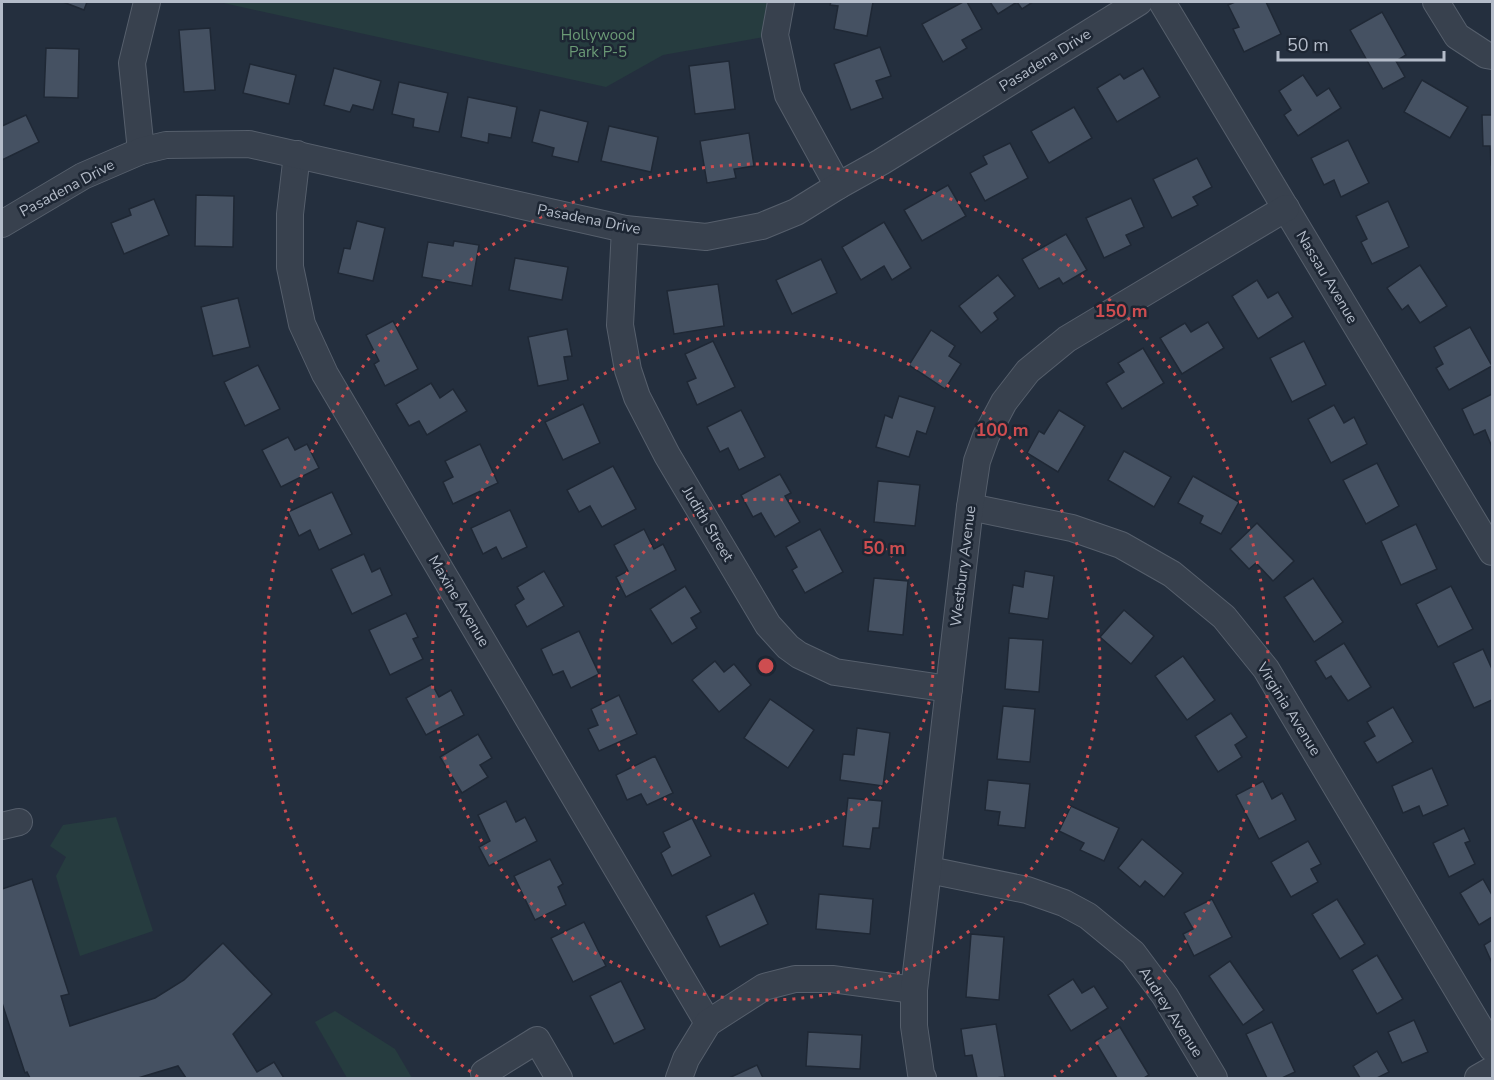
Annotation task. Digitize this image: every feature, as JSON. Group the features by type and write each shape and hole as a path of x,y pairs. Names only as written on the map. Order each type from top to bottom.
{"street":[{"path":"141,151 132,63 147,2"},
{"path":"781,2 775,35 788,95 838,186"},
{"name":"Pasadena Drive","path":"2,224 83,176 141,151 166,144 249,144 625,229 706,237 762,226 796,212 1139,2"},
{"name":"Nassau Avenue","path":"1162,2 1492,552"},
{"path":"1436,2 1457,36 1486,55 1492,56"},
{"name":"Maxine Avenue","path":"297,154 290,214 290,267 302,324 325,374 708,1023"},
{"name":"Westbury Avenue","path":"923,1078 914,1026 914,990 970,507 977,461 986,436 1004,402 1028,371 1067,339 1286,208"},
{"name":"Judith Street","path":"625,229 620,325 628,370 637,397 667,455 768,625 788,647 799,655 835,672 949,689"},
{"name":"Virginia Avenue","path":"970,507 1072,528 1121,545 1172,574 1224,617 1266,669 1492,1048"},
{"name":"Audrey Avenue","path":"928,870 1027,890 1064,903 1088,916 1132,953 1165,996 1214,1078"},
{"path":"679,1078 686,1059 708,1023 764,987 795,979 832,979 914,990"},
{"path":"487,1078 483,1073 537,1040 559,1078"},
{"path":"1478,1078 1492,1070"}],"green space":[{"name":"Hollywood Park P-5","path":"219,2 781,2 775,35 663,55 606,87"},
{"path":"116,817 153,931 80,956 56,876 66,857 50,846 63,825"},
{"path":"335,1011 395,1049 412,1078 347,1078 315,1022"}],"building":[{"path":"63,2 87,2 84,10"},
{"path":"831,2 873,2 867,36 834,29 838,6 830,5"},
{"path":"967,2 982,29 962,40 967,48 943,62 922,24"},
{"path":"990,2 1017,2 998,14"},
{"path":"1017,2 1033,2 1022,9"},
{"path":"1235,2 1266,2 1281,34 1244,52 1233,29 1239,27 1228,5"},
{"path":"1382,12 1406,55 1396,61 1405,77 1383,89 1350,30"},
{"path":"210,28 215,90 184,92 179,30"},
{"path":"880,47 891,76 876,81 883,98 851,110 834,64"},
{"path":"46,48 79,49 78,98 44,97"},
{"path":"729,61 735,109 695,114 689,66"},
{"path":"250,64 296,75 289,104 243,93"},
{"path":"334,68 381,81 373,110 353,105 350,112 324,105"},
{"path":"1143,68 1160,97 1117,122 1097,88 1120,74 1124,79"},
{"path":"1303,75 1317,96 1329,88 1341,108 1298,136 1284,115 1291,110 1279,91"},
{"path":"1422,80 1468,107 1450,138 1404,112"},
{"path":"399,82 448,93 439,132 413,127 414,119 392,114"},
{"path":"468,97 517,107 511,138 489,134 488,143 461,137"},
{"path":"1074,107 1092,138 1049,163 1031,131"},
{"path":"540,110 588,122 578,162 552,156 554,148 532,142"},
{"path":"26,115 39,142 2,160 2,126"},
{"path":"1482,115 1492,115 1492,165 1490,146 1483,146"},
{"path":"609,126 658,137 651,172 601,161"},
{"path":"749,133 754,166 734,169 736,178 707,183 700,141"},
{"path":"1348,140 1369,183 1341,197 1334,180 1324,185 1311,158"},
{"path":"1010,143 1028,178 985,201 970,173 987,164 983,156"},
{"path":"1197,158 1212,187 1193,197 1198,205 1172,218 1153,179"},
{"path":"948,185 966,216 922,241 904,210"},
{"path":"196,195 234,196 233,247 195,246"},
{"path":"1131,198 1144,227 1126,235 1131,245 1104,258 1086,218"},
{"path":"154,199 169,235 124,254 111,223 131,215 129,209"},
{"path":"1388,201 1409,247 1372,264 1361,242 1367,239 1356,216"},
{"path":"357,221 385,228 373,281 338,273 344,248 350,249"},
{"path":"884,222 911,268 892,280 884,266 861,280 842,247"},
{"path":"1066,234 1087,270 1063,284 1059,278 1039,289 1022,259"},
{"path":"454,241 479,245 472,286 422,277 428,242 453,246"},
{"path":"515,258 568,267 562,300 509,290"},
{"path":"821,259 837,293 792,314 776,280"},
{"path":"1420,265 1447,306 1420,323 1408,305 1402,310 1387,288"},
{"path":"998,275 1015,296 994,313 998,319 981,333 959,306"},
{"path":"1257,280 1268,298 1278,292 1293,317 1258,339 1232,296"},
{"path":"718,284 724,326 674,334 667,291"},
{"path":"238,298 250,347 213,356 201,307"},
{"path":"393,321 418,369 385,386 374,364 379,361 366,335"},
{"path":"1208,322 1224,348 1182,374 1160,338 1185,323 1191,332"},
{"path":"1470,327 1492,366 1449,390 1436,368 1443,364 1434,347"},
{"path":"567,329 572,356 564,357 568,380 538,386 528,337"},
{"path":"931,330 955,346 949,356 961,364 945,389 909,365"},
{"path":"713,341 735,387 697,405 687,382 696,378 685,354"},
{"path":"1304,341 1326,385 1292,402 1270,358"},
{"path":"1143,348 1164,383 1122,409 1106,383 1124,372 1118,363"},
{"path":"258,365 280,409 245,426 224,382"},
{"path":"431,383 440,398 453,389 467,411 427,435 419,421 409,426 396,404"},
{"path":"1492,394 1492,447 1485,430 1474,435 1462,409"},
{"path":"899,396 935,407 926,434 917,431 909,457 876,447 885,415 892,418"},
{"path":"583,404 600,443 563,460 545,422"},
{"path":"1334,405 1344,423 1354,417 1367,444 1331,463 1308,419"},
{"path":"741,410 765,457 739,470 728,448 720,452 707,427"},
{"path":"1059,410 1085,426 1058,472 1027,453 1039,431 1044,434"},
{"path":"288,437 295,450 307,444 319,468 281,487 262,450"},
{"path":"480,444 498,483 453,504 443,482 453,477 445,461"},
{"path":"1124,451 1171,477 1154,507 1108,480"},
{"path":"1377,463 1399,506 1366,524 1343,480"},
{"path":"613,466 636,509 602,527 590,506 579,512 567,490"},
{"path":"780,474 791,493 785,496 800,522 775,537 761,513 753,517 741,495"},
{"path":"1193,476 1239,502 1221,534 1200,523 1203,516 1178,503"},
{"path":"878,481 920,485 915,526 874,522"},
{"path":"332,492 352,534 319,550 310,530 299,536 288,512"},
{"path":"510,510 527,547 502,559 496,547 483,554 471,528"},
{"path":"1257,523 1294,561 1273,581 1256,563 1249,569 1230,549"},
{"path":"1416,524 1437,569 1401,585 1381,541"},
{"path":"644,529 654,549 663,544 676,570 626,597 616,577 628,571 614,545"},
{"path":"820,529 843,572 805,593 792,570 797,567 786,547"},
{"path":"364,554 372,572 380,568 392,595 352,614 331,569"},
{"path":"544,571 564,606 527,627 515,605 524,599 517,587"},
{"path":"1025,571 1054,576 1048,619 1009,613 1013,585 1023,587"},
{"path":"874,578 908,581 903,635 868,631"},
{"path":"1313,578 1343,622 1314,642 1284,597"},
{"path":"685,586 701,612 691,618 697,628 672,644 650,609"},
{"path":"1451,586 1473,629 1438,647 1416,604"},
{"path":"1124,610 1154,636 1131,664 1100,637"},
{"path":"406,613 418,637 413,639 423,659 390,675 369,630"},
{"path":"579,631 599,674 571,688 563,671 553,675 541,649"},
{"path":"1009,638 1043,640 1039,692 1005,689"},
{"path":"1344,643 1371,687 1348,701 1331,676 1326,679 1315,661"},
{"path":"1483,649 1492,669 1492,700 1474,708 1453,663"},
{"path":"1183,656 1215,700 1187,720 1155,676"},
{"path":"715,661 724,672 734,664 751,685 719,712 692,680"},
{"path":"432,684 439,697 451,690 464,715 426,735 406,698"},
{"path":"619,695 637,734 599,751 588,729 598,725 591,709"},
{"path":"770,699 814,730 788,768 744,738"},
{"path":"1003,706 1035,709 1030,762 997,759"},
{"path":"1393,707 1413,742 1377,763 1364,742 1375,736 1367,722"},
{"path":"1231,713 1247,737 1235,745 1242,757 1218,772 1195,736"},
{"path":"857,728 890,733 883,786 840,780 843,754 854,755"},
{"path":"478,734 492,758 480,765 488,777 462,793 440,757"},
{"path":"655,756 673,793 647,805 641,794 627,800 616,775"},
{"path":"1432,768 1448,805 1423,816 1419,806 1403,813 1392,786"},
{"path":"988,780 1030,784 1025,828 998,825 1000,812 985,810"},
{"path":"1263,781 1272,799 1282,793 1296,820 1259,839 1236,795"},
{"path":"848,798 882,801 879,828 873,828 870,849 843,846"},
{"path":"506,801 516,822 525,817 537,841 489,866 479,847 490,841 478,815"},
{"path":"1071,806 1119,828 1104,861 1080,850 1084,843 1059,831"},
{"path":"692,818 711,856 672,876 661,853 670,847 663,832"},
{"path":"1464,828 1470,841 1465,843 1475,864 1449,877 1433,843"},
{"path":"1142,839 1183,873 1164,897 1145,881 1140,887 1118,868"},
{"path":"1308,841 1321,864 1311,869 1318,882 1291,897 1271,862"},
{"path":"550,859 563,884 558,887 566,905 535,920 514,876"},
{"path":"32,879 69,994 61,996 70,1026 155,998 184,980 223,943 272,994 233,1034 257,1072 274,1062 284,1078 186,1078 178,1066 138,1078 30,1078 27,1072 25,1073 2,1003 2,889"},
{"path":"1483,879 1492,895 1492,917 1479,925 1460,893"},
{"path":"754,893 768,924 720,947 706,916"},
{"path":"819,894 873,899 870,934 816,929"},
{"path":"1212,899 1232,937 1194,956 1183,934 1193,929 1184,913"},
{"path":"1337,899 1365,944 1340,959 1312,914"},
{"path":"584,922 606,966 573,982 551,938"},
{"path":"971,934 1004,937 999,1000 966,997"},
{"path":"1492,940 1492,963 1484,945"},
{"path":"1377,955 1403,999 1377,1014 1352,970"},
{"path":"1230,961 1264,1010 1243,1025 1209,976"},
{"path":"1073,979 1082,993 1094,986 1108,1008 1071,1031 1048,995"},
{"path":"621,981 645,1029 614,1044 590,996"},
{"path":"1414,1020 1428,1052 1402,1063 1388,1032"},
{"path":"1272,1022 1295,1072 1282,1078 1267,1078 1246,1034"},
{"path":"996,1024 1005,1077 977,1078 972,1055 965,1056 961,1029"},
{"path":"1120,1027 1149,1075 1144,1078 1117,1078 1095,1041"},
{"path":"808,1032 862,1035 860,1069 806,1066"},
{"path":"1377,1051 1389,1072 1377,1078 1360,1078 1353,1066"},
{"path":"757,1065 763,1078 731,1077"}]}
